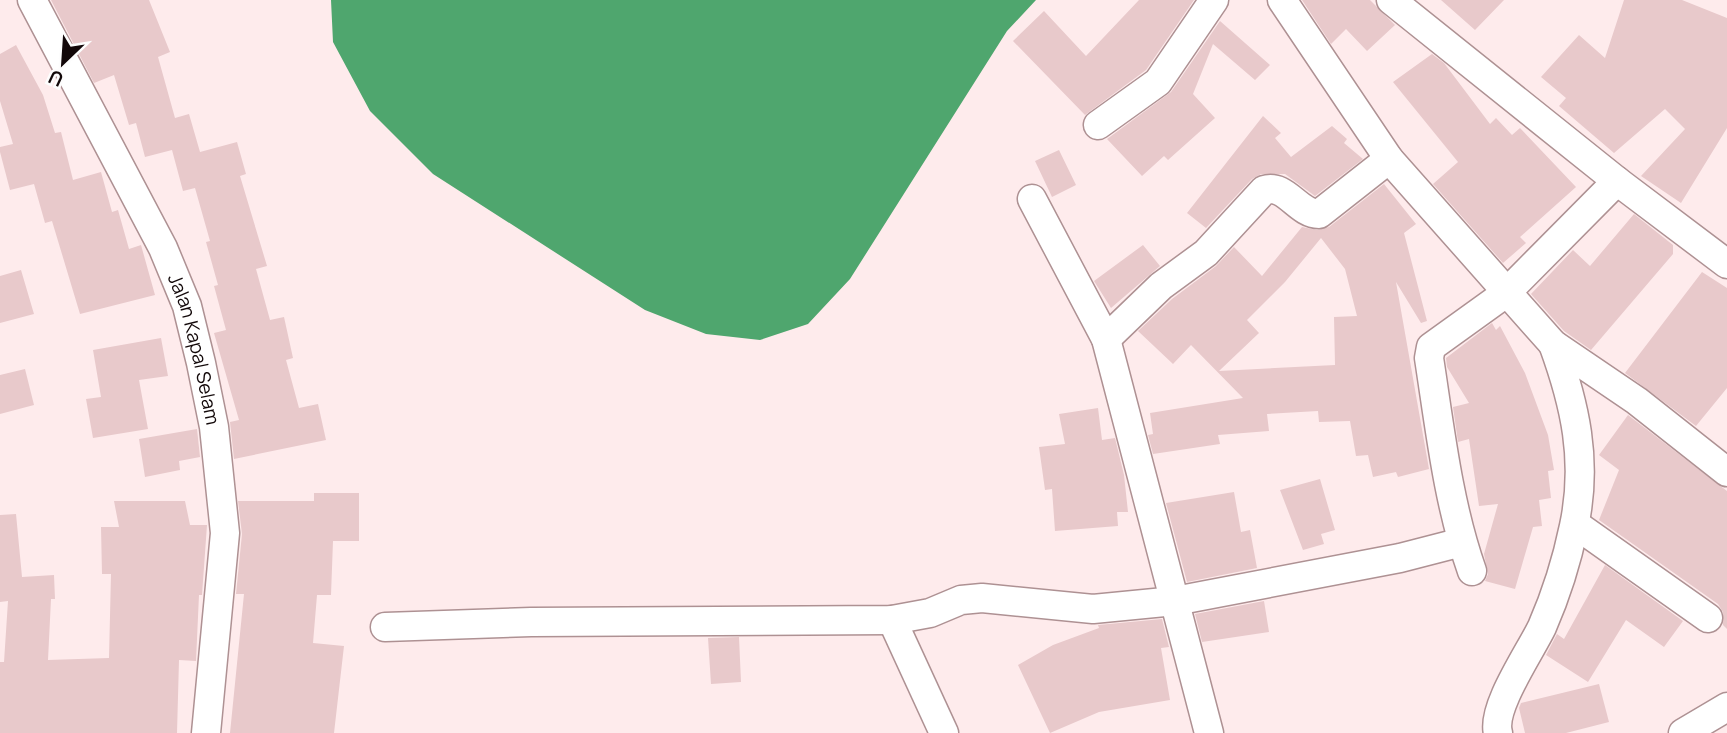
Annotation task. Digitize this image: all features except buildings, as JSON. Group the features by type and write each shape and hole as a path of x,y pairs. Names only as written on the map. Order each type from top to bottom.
{"street":[{"name":"Jalan Kapal Selam","path":"32,0 163,247 187,306 201,363 214,427 225,533 206,733"},
{"path":"1098,125 1158,82 1214,0"},
{"path":"1282,0 1389,159 1553,344 1637,401 1727,472"},
{"path":"1391,0 1617,181 1727,264"},
{"path":"1107,339 1161,286 1206,253 1264,190 1276,189 1309,212 1320,214 1389,159"},
{"path":"1472,571 1462,542 1442,441 1429,358 1431,347 1506,293 1617,181"},
{"path":"1032,200 1107,339 1209,733"},
{"path":"1498,733 1496,724 1500,709 1542,626 1562,574 1575,524 1580,461 1576,410 1553,344"},
{"path":"1575,524 1708,618"},
{"path":"385,627 531,622 892,620 930,613 961,600 982,598 1093,609 1175,601 1400,558 1462,542"},
{"path":"892,620 944,733"},
{"path":"1682,733 1727,707"}],"shaded area":[{"path":"331,0 1036,0 1007,31 850,279 808,324 760,340 706,334 645,310 433,174 370,111 333,42"}]}
